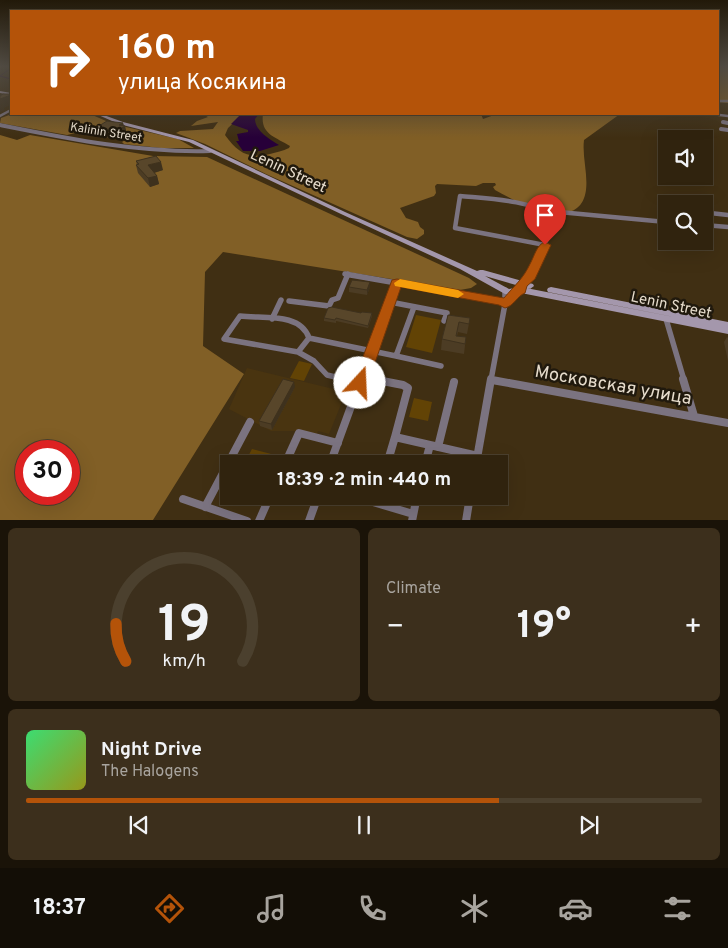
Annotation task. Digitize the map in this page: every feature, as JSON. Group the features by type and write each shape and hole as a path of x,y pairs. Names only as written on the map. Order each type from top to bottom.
{"main road":[{"name":"Lenin Street","path":"101,115 129,125 183,138 504,286 728,332"},
{"name":"Lenin Street","path":"519,289 728,325"}],"street":[{"path":"722,122 728,123"},
{"name":"Kalinin Street","path":"4,126 125,147 173,151 210,151"},
{"path":"720,129 728,130"},
{"path":"545,245 454,228 460,196 531,206 558,215 658,221"},
{"path":"713,213 728,214"},
{"path":"505,303 529,279 558,215"},
{"path":"713,226 728,227"},
{"path":"289,301 329,306 332,300 338,298 346,274 505,303"},
{"path":"333,455 397,283"},
{"path":"478,455 505,303 504,286"},
{"path":"272,320 281,300"},
{"path":"390,302 446,313 444,321"},
{"path":"396,356 414,307"},
{"path":"309,338 307,330 298,322 240,316 224,339 298,352 314,361 326,375 403,385 408,388 390,455"},
{"path":"666,319 694,416"},
{"path":"309,338 441,366"},
{"path":"298,352 309,338"},
{"name":"Московская улица","path":"492,380 728,422"},
{"path":"438,447 454,382"},
{"path":"205,507 250,422"},
{"path":"289,455 299,433 338,443"},
{"path":"395,436 462,455"},
{"path":"427,455 430,445"},
{"path":"183,500 247,520"},
{"path":"259,520 266,505"},
{"path":"309,520 315,505"},
{"path":"388,505 412,517"},
{"path":"466,520 468,505"}],"shaded area":[{"path":"719,90 728,90 728,103 719,102"},
{"path":"10,115 92,115 113,124 178,139 194,148 161,148 124,144 122,142 137,133 110,128 79,130 80,127 73,126 69,130 75,133 67,135 0,123 1,118"},
{"path":"205,115 242,115 228,128 225,135 239,150 256,156 270,154 290,146 266,131 263,115 481,115 483,119 494,115 619,115 584,140 586,190 581,203 572,211 561,213 547,212 532,208 495,190 493,187 496,185 495,183 483,183 476,186 437,184 434,196 400,208 406,218 418,222 424,230 424,234 417,239 407,237 266,174 205,144 176,133 180,131 213,129 218,122 191,126 197,121 208,117"},
{"path":"240,115 258,115 255,119 258,127 264,135 279,145 260,151 243,151 236,141 239,141 237,134 248,132 248,130 231,124"},
{"path":"0,135 17,140 30,135 153,156 207,157 469,278 477,284 471,288 460,290 223,252 205,272 203,346 244,374 153,520 0,520"},
{"path":"416,315 441,320 432,353 406,347"},
{"path":"299,361 312,364 304,381 290,378"},
{"path":"247,368 346,392 329,434 318,431 316,436 298,431 271,431 229,409"},
{"path":"414,398 432,402 428,421 409,417"},
{"path":"252,449 275,455 249,455"}],"building":[{"path":"3,94 10,94 0,99 0,96"},
{"path":"107,121 123,123 119,125 125,126 115,132 94,129"},
{"path":"156,156 161,162 148,165 157,176 148,178 136,165 139,164 136,161"},
{"path":"352,280 370,282 367,290 349,287"},
{"path":"332,307 361,313 372,313 368,326 336,318 335,320 324,318 328,308"},
{"path":"448,315 470,318 469,324 459,322 456,336 466,337 465,344 442,339"},
{"path":"573,376 581,377 581,382 573,381"},
{"path":"283,379 294,382 271,424 259,421"}],"slow traffic":[{"path":"400,283 458,294"}],"route":[{"path":"360,383 397,283 505,302 505,304 515,292 521,290 521,285 529,279 545,245"}]}
